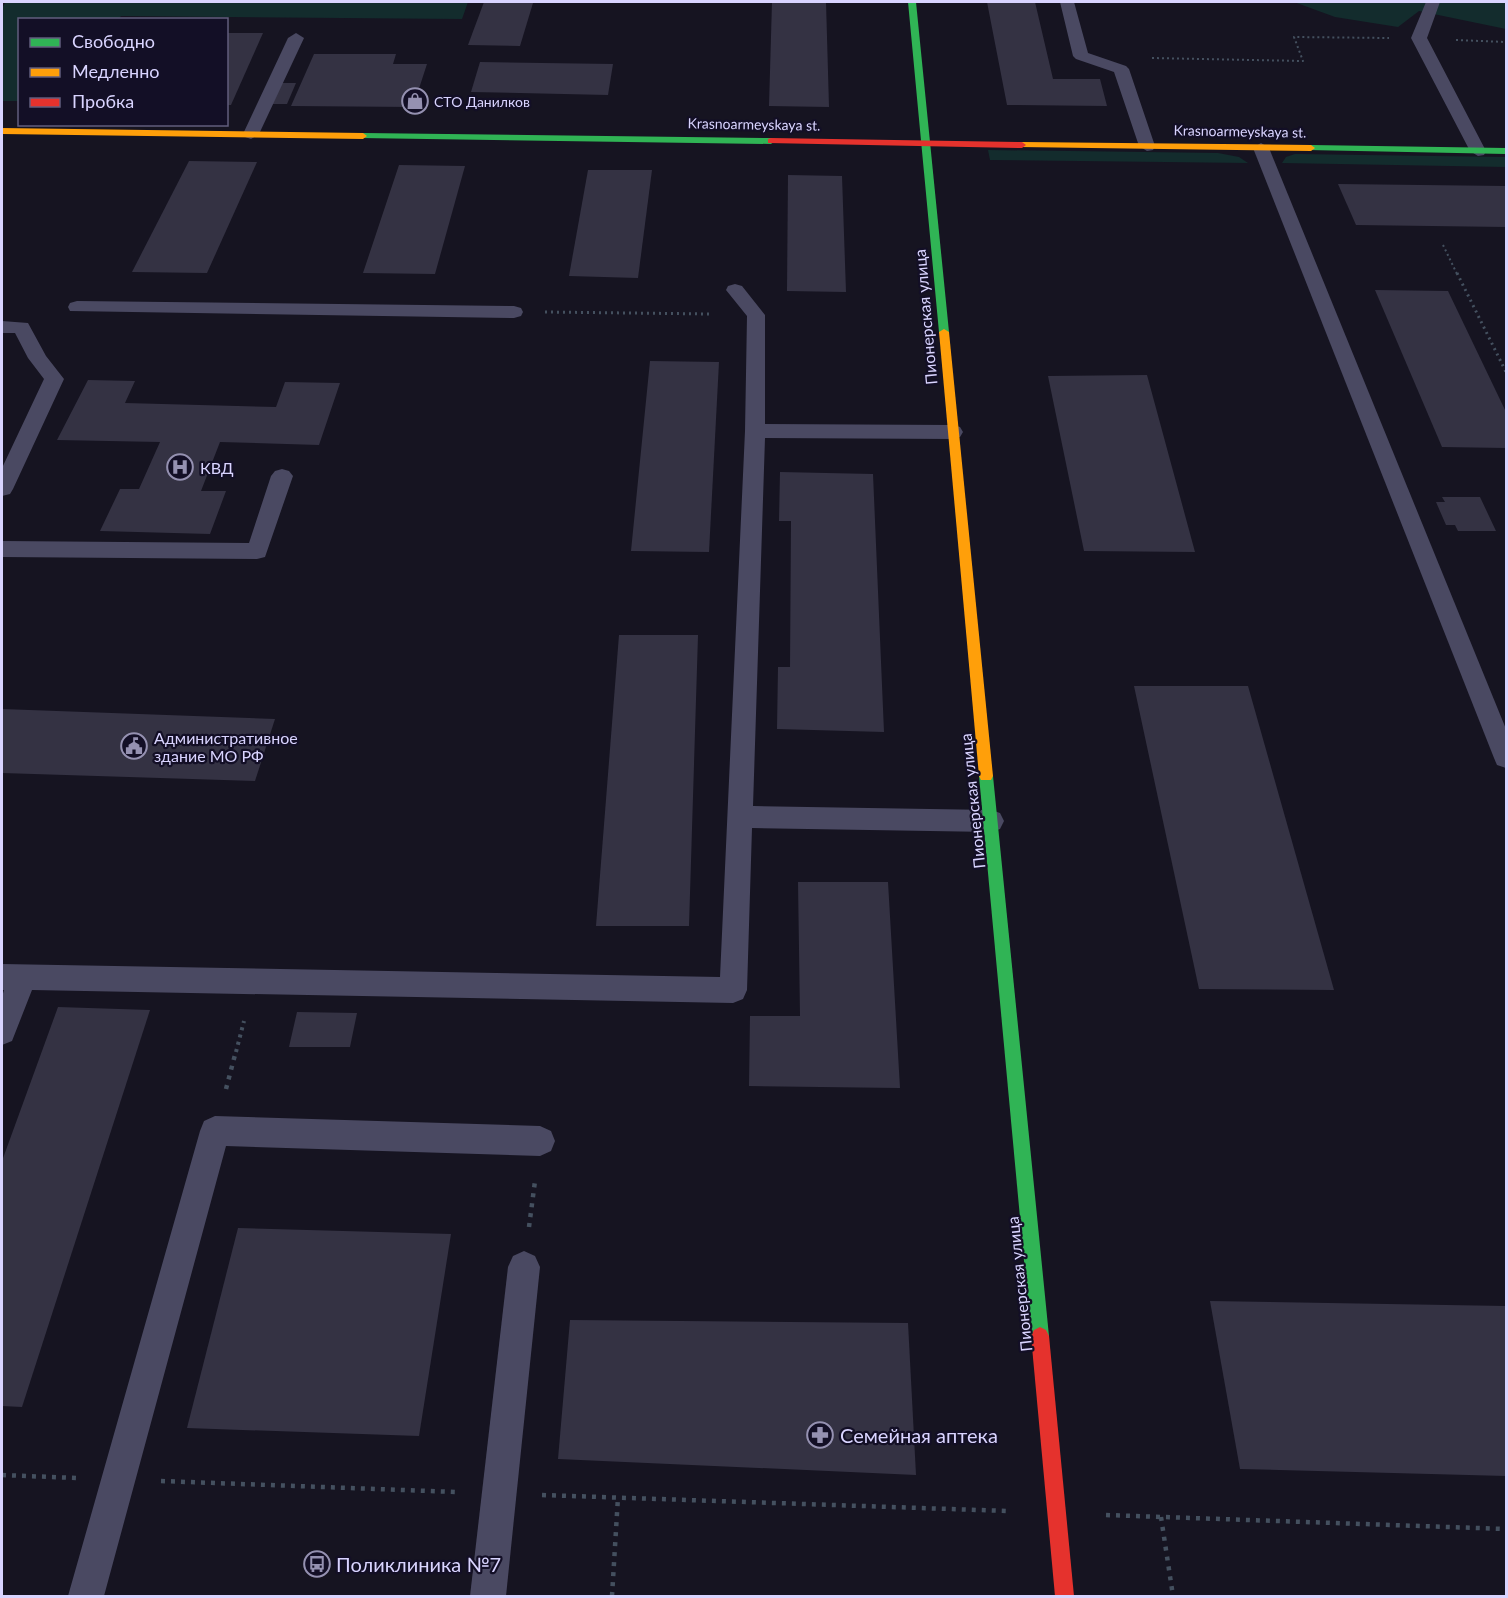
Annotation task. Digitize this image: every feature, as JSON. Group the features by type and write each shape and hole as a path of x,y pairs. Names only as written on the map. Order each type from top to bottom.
{"street":[{"name":"Пионерская улица","path":"912,2 1065,1596"},
{"name":"Krasnoarmeyskaya st.","path":"2,130 1506,151"}],"lane":[{"path":"1067,2 1081,56 1122,69 1147,146"},
{"path":"1433,2 1419,38 1478,151"},
{"path":"251,134 296,38"},
{"path":"1261,148 1495,702 1506,758"},
{"path":"2,1032 12,978 733,990 755,431 756,315 735,290"},
{"path":"77,307 514,312"},
{"path":"2,327 21,327 38,358 54,379 2,489"},
{"path":"755,431 953,432"},
{"path":"2,549 257,552 282,476"},
{"path":"740,817 991,821"},
{"path":"86,1596 214,1131 540,1141"},
{"path":"488,1596 524,1267"}],"path":[{"path":"1149,58 1303,61 1294,37 1419,38 1506,42"},
{"path":"1443,245 1506,372"},
{"path":"514,312 756,315"},
{"path":"214,1131 255,982"},
{"path":"524,1267 540,1141"},
{"path":"612,1596 618,1497"},
{"path":"1057,1513 1506,1529"},
{"path":"1161,1517 1173,1596"}],"green space":[{"path":"6,2 468,2 462,19 121,16 120,18 18,18 18,101 2,101 2,8"},
{"path":"1294,2 1506,2 1506,29 1419,11 1398,27 1335,17"},
{"path":"988,150 1218,153 1239,157 1248,163 990,160"},
{"path":"1295,154 1506,157 1506,167 1282,163 1286,157"}],"building":[{"path":"484,2 533,3 520,46 468,45"},
{"path":"772,2 826,2 829,107 769,106"},
{"path":"987,2 1035,2 1053,79 1100,79 1107,106 1007,105"},
{"path":"228,33 263,33 231,105 228,105"},
{"path":"314,54 396,54 393,64 427,64 413,107 291,106"},
{"path":"480,62 613,64 608,95 471,92"},
{"path":"282,83 296,83 287,104 272,104"},
{"path":"189,161 257,162 207,273 132,272"},
{"path":"399,165 465,166 435,274 363,273"},
{"path":"588,170 652,170 638,278 569,276"},
{"path":"788,175 842,176 846,292 787,291"},
{"path":"1338,184 1506,186 1506,227 1356,225"},
{"path":"1375,290 1448,291 1506,412 1506,448 1442,447"},
{"path":"650,361 719,362 709,552 631,551"},
{"path":"1147,375 1195,552 1084,551 1048,376"},
{"name":"КВД","path":"88,380 135,381 125,403 276,407 285,382 340,383 319,445 220,442 201,491 226,491 210,534 100,531 120,489 139,489 160,442 57,440"},
{"path":"780,472 873,474 884,732 777,729 778,667 790,667 791,521 779,521"},
{"path":"1442,497 1480,497 1496,531 1458,531 1455,525 1446,525 1436,502 1445,502"},
{"path":"619,635 698,635 689,926 596,926"},
{"path":"1134,686 1248,686 1334,990 1199,989"},
{"name":"Административное здание МО РФ","path":"2,709 275,719 255,781 2,773"},
{"path":"798,882 888,882 900,1088 749,1086 750,1016 800,1016"},
{"path":"58,1007 150,1010 22,1407 2,1406 2,1161"},
{"path":"297,1012 357,1013 350,1047 289,1047"},
{"path":"238,1228 451,1234 419,1436 187,1428"},
{"path":"1210,1301 1506,1306 1506,1476 1240,1469"},
{"path":"570,1320 908,1323 916,1475 558,1459"}],"traffic: fast":[{"path":"912,2 944,332"},
{"path":"363,136 771,141"},
{"path":"1311,148 1506,151"},
{"path":"986,776 1040,1336"}],"traffic: slow":[{"path":"2,131 363,136"},
{"path":"1022,145 1311,148"},
{"path":"944,332 986,776"}],"traffic: jam":[{"path":"771,141 1022,145"},
{"path":"1040,1336 1065,1596"}],"place":[{"name":"СТО Данилков","path":"415,101"},
{"name":"КВД","path":"180,467"},
{"name":"Административное здание МО РФ","path":"134,746"},
{"name":"Семейная аптека","path":"820,1435"},
{"name":"Поликлиника №7","path":"317,1564"}]}
